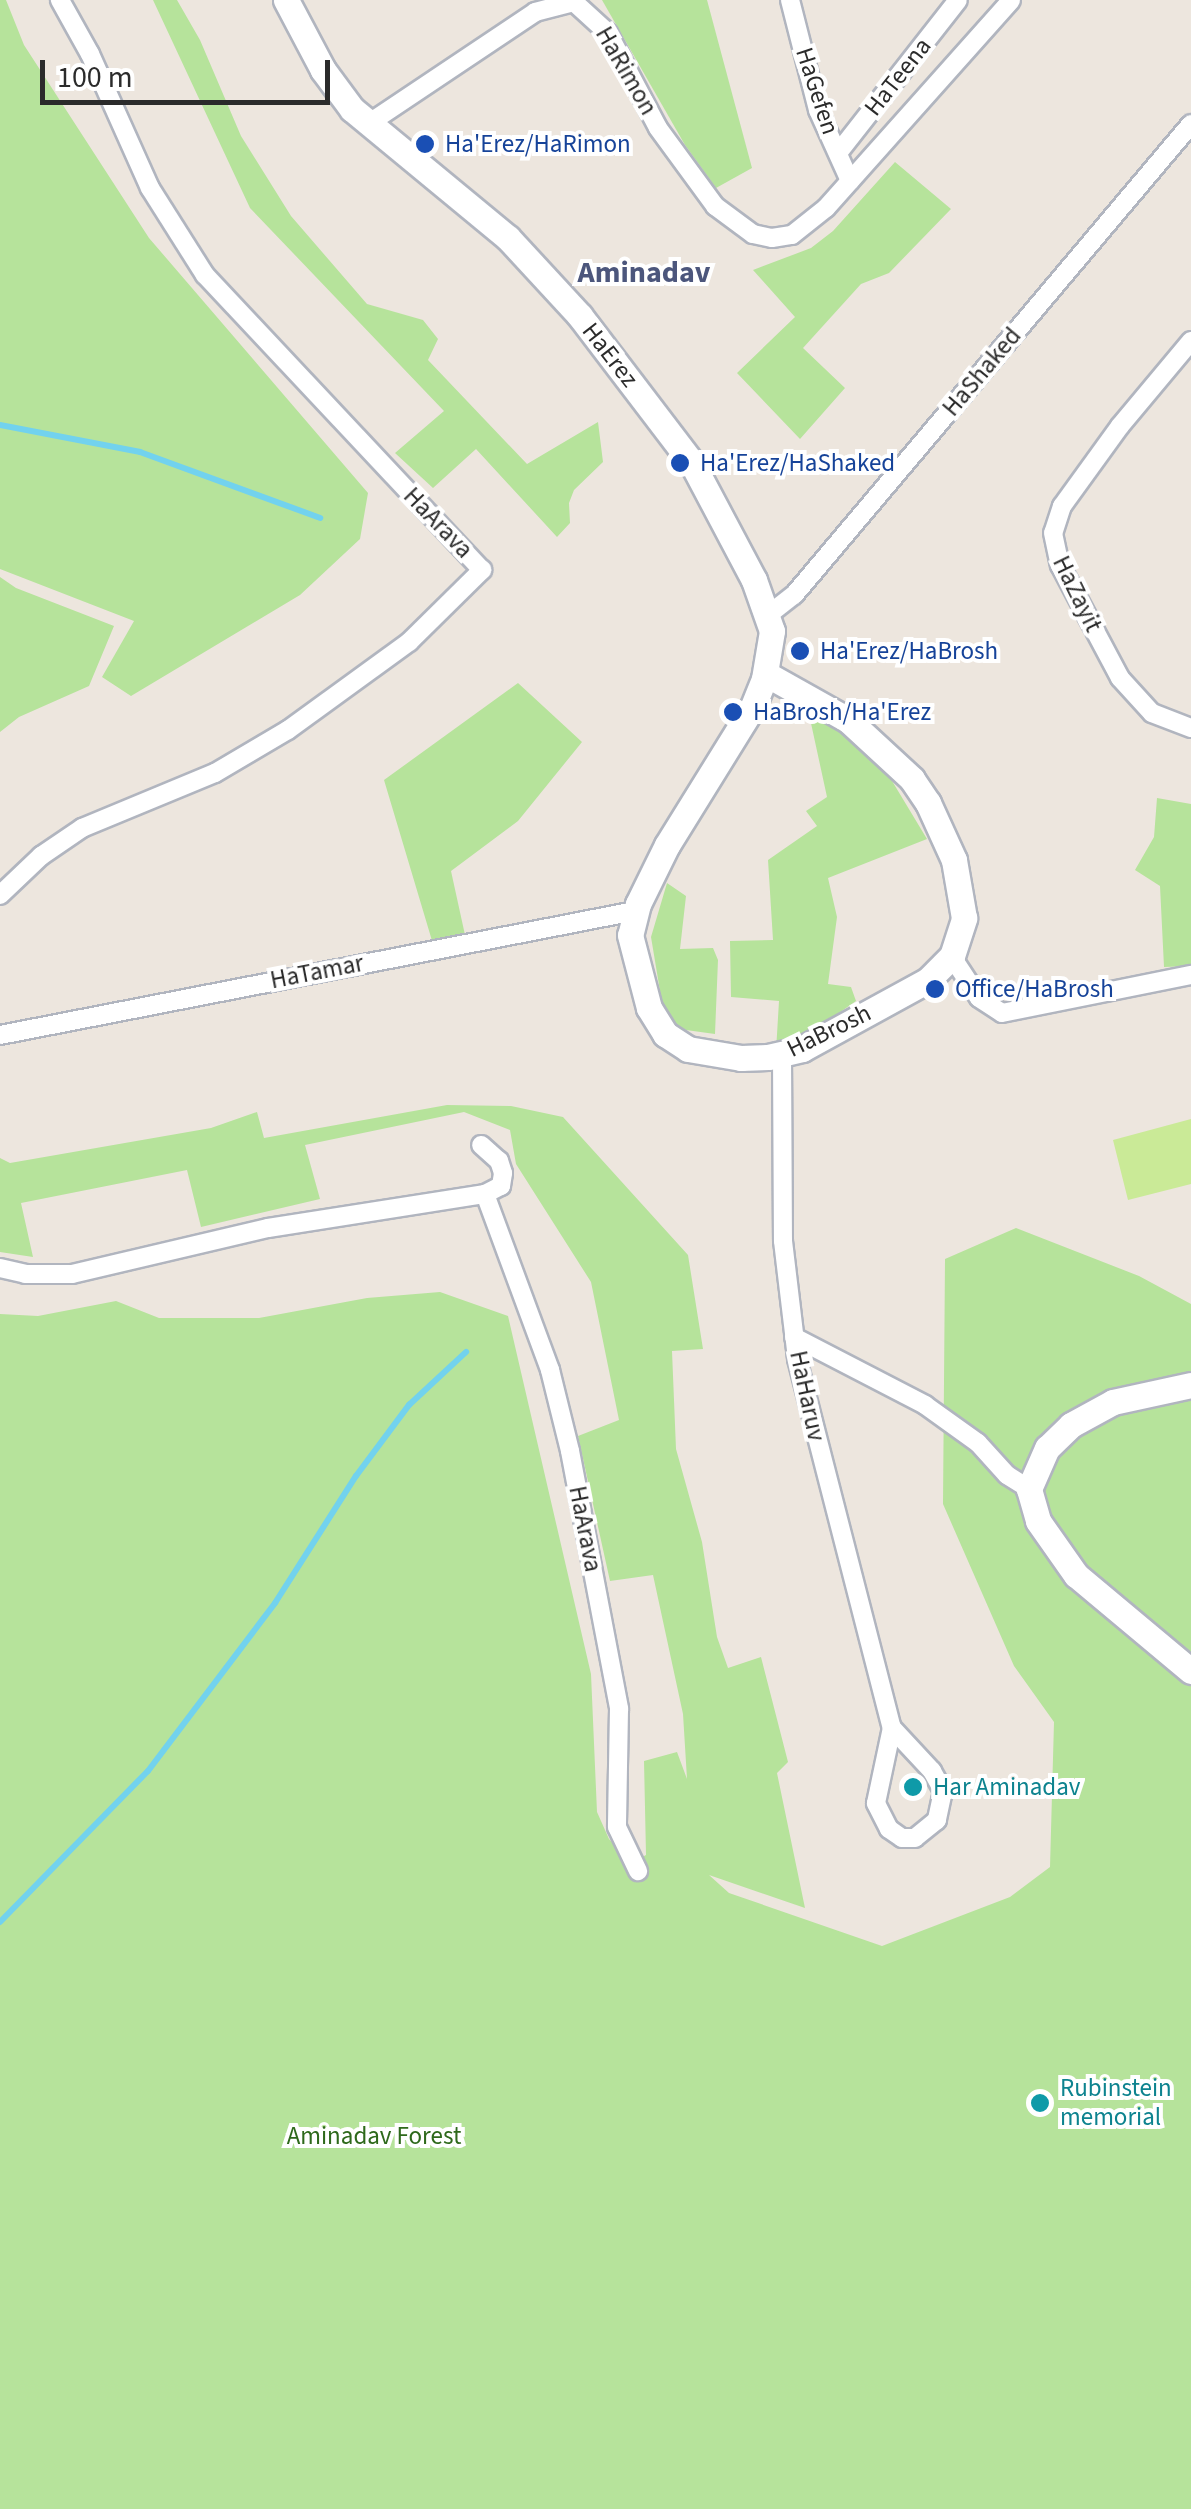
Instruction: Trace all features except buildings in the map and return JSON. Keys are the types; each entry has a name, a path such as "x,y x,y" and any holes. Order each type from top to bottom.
{"street":[{"name":"HaArava","path":"0,895 41,856 82,828 215,773 288,730 410,642 482,570 242,318 199,267 150,188 90,54 60,0"},
{"name":"HaErez","path":"286,0 327,77 368,124 497,228 580,316 692,463 739,546 768,615 772,640 766,674"},
{"name":"HaGefen","path":"790,0 818,110 850,181"},
{"name":"HaTeena","path":"838,153 958,0"},
{"path":"850,181 1011,0"},
{"name":"HaRimon","path":"368,124 536,12 574,2 608,33 676,156 735,225 772,238 792,235 826,208 850,181"},
{"name":"HaShaked","path":"768,615 794,595 1191,124"},
{"name":"HaZayit","path":"1191,342 1120,426 1062,506 1053,533 1060,565 1120,678 1152,713 1191,728"},
{"path":"766,674 872,737 928,802 954,860 962,893 962,929 952,957 979,998 1002,1012 1191,975"},
{"name":"HaBrosh","path":"766,674 752,708 689,806 635,912 631,951 649,1008 665,1034 688,1049 741,1058 782,1056 814,1043 926,982 952,957"},
{"name":"HaTamar","path":"0,1035 635,912"},
{"name":"HaHaruv","path":"782,1056 783,1241 794,1337 807,1405 892,1728 876,1803 888,1829 902,1838 915,1838 938,1820 942,1791 932,1771 892,1728"},
{"path":"0,1268 25,1274 72,1274 268,1228 485,1194 501,1186 503,1173 499,1161 481,1145"},
{"name":"HaArava","path":"485,1194 550,1370 570,1451 619,1709 617,1827 638,1872"},
{"path":"794,1337 925,1406 978,1444 1007,1474 1029,1489"},
{"path":"1191,1384 1113,1402 1071,1425 1047,1448 1029,1489 1038,1522 1076,1575 1191,1671"}],"green space":[{"path":"0,0 6,0 24,45 149,238 368,493 360,539 300,595 131,696 102,677 134,621 0,569"},
{"path":"153,0 177,0 200,40 241,136 291,216 367,304 423,320 438,339 428,360 527,464 598,422 603,462 574,490 569,503 570,523 557,537 476,449 433,488 395,453 444,411 250,208"},
{"path":"602,0 707,0 752,168 716,188 685,145"},
{"path":"895,162 951,209 889,273 861,284 803,348 845,388 800,439 737,373 795,317 753,270 811,248 833,231"},
{"path":"0,577 16,588 114,626 89,686 19,717 0,732"},
{"path":"518,683 582,742 518,821 451,871 465,935 433,944 384,780"},
{"path":"809,714 826,719 883,766 927,839 828,878 837,917 828,984 851,987 856,1001 786,1050 776,1051 779,1001 731,997 730,941 773,940 768,860 817,826 806,811 827,797"},
{"path":"1157,798 1191,804 1191,966 1164,967 1160,886 1135,870 1154,837"},
{"path":"667,883 686,896 680,949 713,948 718,960 715,1034 673,1024 663,1009 651,937"},
{"name":"Aminadav Forest","path":"447,1105 511,1106 563,1117 688,1255 703,1349 672,1351 676,1449 702,1542 717,1637 728,1668 761,1657 788,1762 777,1773 805,1908 709,1875 729,1893 882,1946 1010,1897 1050,1867 1054,1722 1014,1666 943,1504 945,1259 1016,1228 1139,1276 1191,1304 1191,2509 0,2509 0,1314 38,1316 116,1301 159,1318 259,1318 367,1298 440,1292 508,1316 591,1674 597,1812 609,1839 631,1863 646,1855 644,1761 677,1752 687,1779 683,1714 653,1575 610,1581 578,1436 619,1420 591,1282 516,1164 510,1130 464,1112 305,1145 320,1199 201,1227 187,1170 21,1203 33,1257 0,1252 0,1158 10,1163 211,1128 257,1112 264,1138"},
{"path":"1191,1119 1191,1184 1128,1200 1113,1140"}],"waterway":[{"path":"0,425 140,452 320,518"},
{"path":"0,1922 148,1771 275,1603 356,1476 409,1405 466,1352"}],"place":[{"name":"Ha'Erez/HaRimon","path":"425,144"},
{"name":"Ha'Erez/HaShaked","path":"680,463"},
{"name":"Ha'Erez/HaBrosh","path":"800,651"},
{"name":"HaBrosh/Ha'Erez","path":"733,712"},
{"name":"Office/HaBrosh","path":"935,989"},
{"name":"Har Aminadav","path":"913,1787"},
{"name":"Rubinstein memorial","path":"1040,2103"}],"district":[{"name":"Aminadav","path":"644,273"}]}
